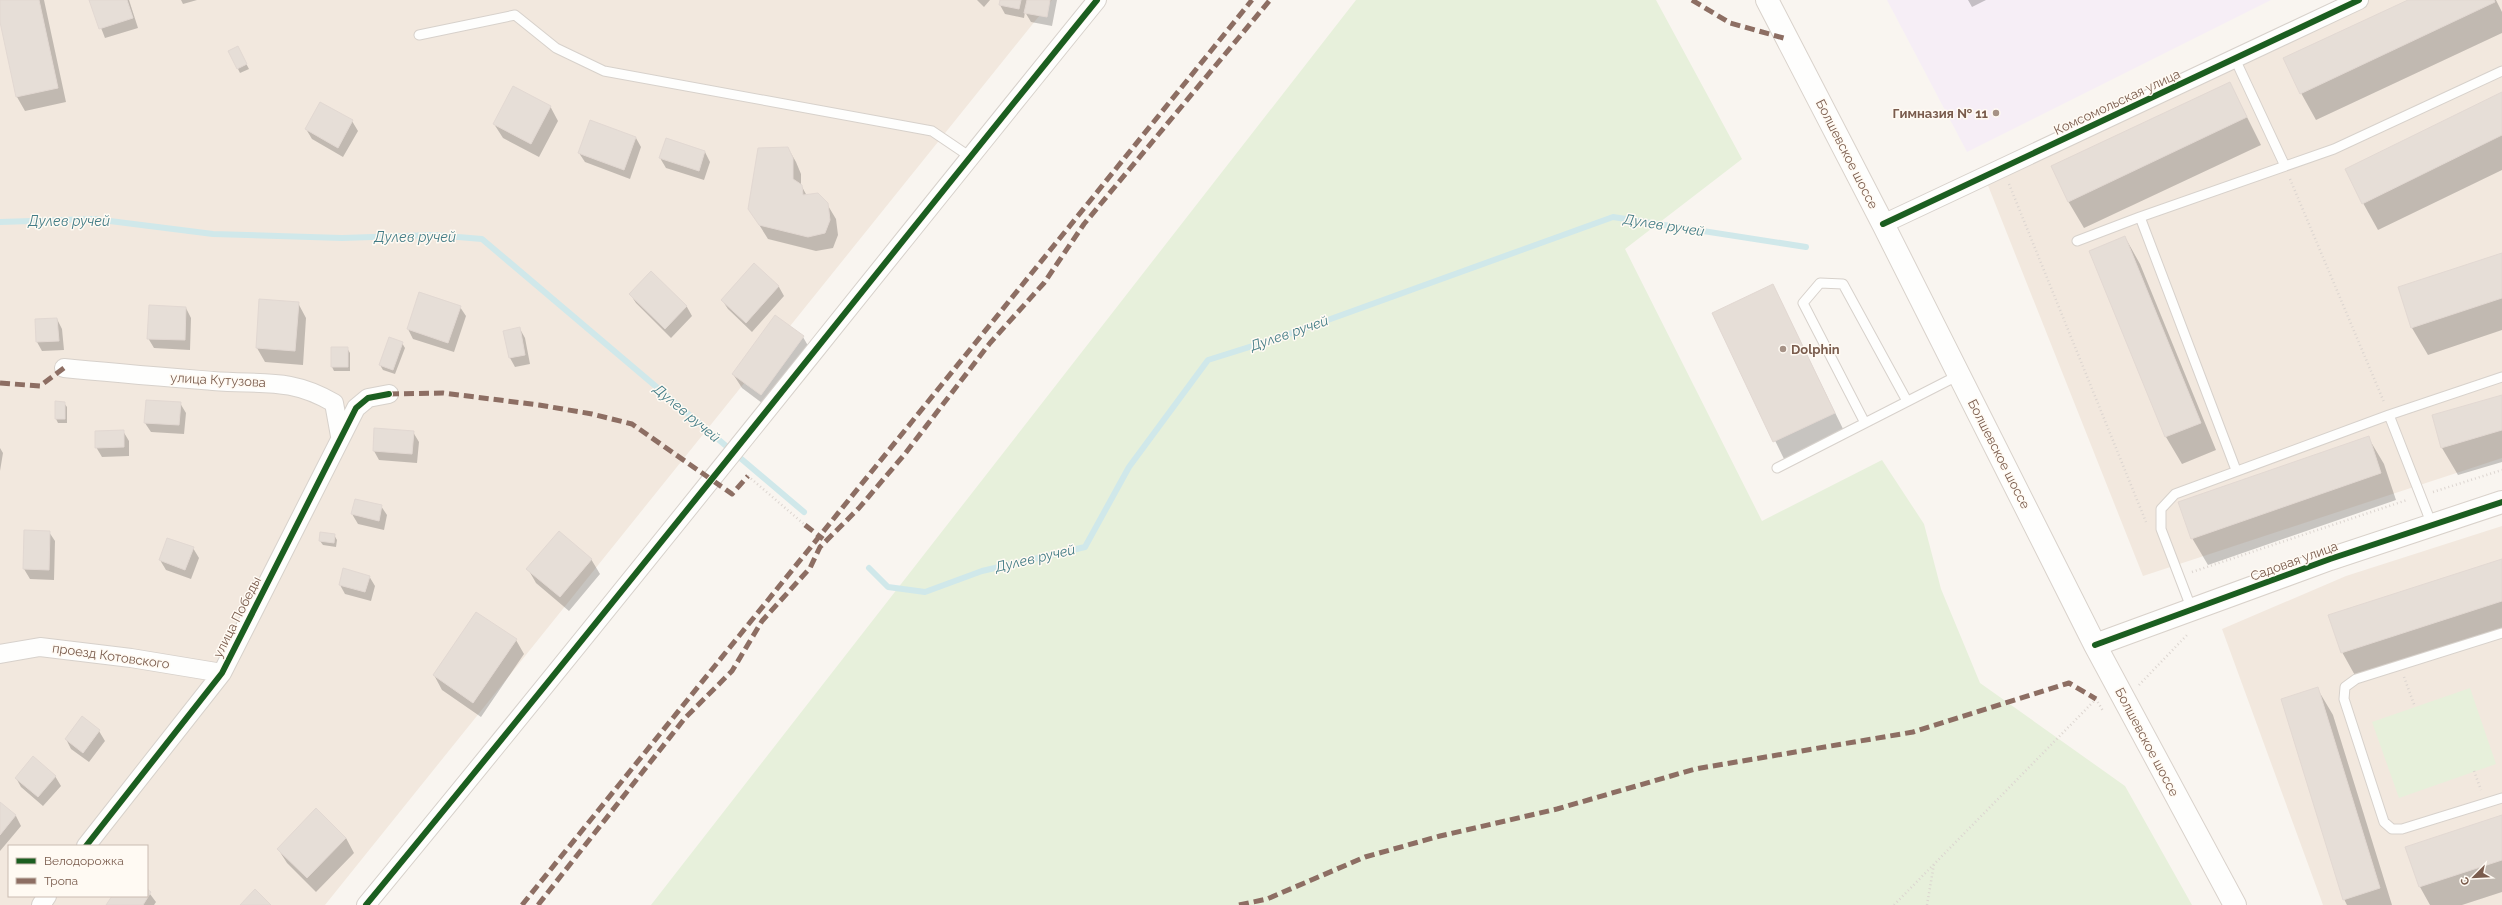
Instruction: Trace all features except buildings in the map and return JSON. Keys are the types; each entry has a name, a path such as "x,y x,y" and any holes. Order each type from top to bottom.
{"main road":[{"name":"Болшевское шоссе","path":"1767,0 1883,224 2095,646 2234,905"},
{"name":"Садовая улица","path":"2095,646 2330,559 2502,502"}],"street":[{"name":"Комсомольская улица","path":"1883,224 2360,0"},
{"path":"366,905 521,718 969,156 1089,3"},
{"name":"улица Кутузова","path":"64,368 234,383 284,383 315,392 334,403 340,436"},
{"name":"улица Победы","path":"87,845 222,673 340,436 356,408 368,398 389,394"},
{"name":"проезд Котовского","path":"0,654 40,647 131,658 222,673"},
{"path":"40,905 47,897"}],"lane":[{"path":"419,36 515,15 556,48 604,71 932,131 969,156"},
{"path":"2235,59 2285,166"},
{"path":"2077,241 2334,149 2502,72"},
{"path":"2140,218 2236,470"},
{"path":"1864,423 1804,303 1820,283 1844,284 1907,401"},
{"path":"1777,468 1959,375"},
{"path":"2187,612 2179,576 2161,529 2161,509 2175,494 2236,470 2389,415 2502,377"},
{"path":"2389,415 2432,525"},
{"path":"2502,633 2356,679 2345,687 2344,699 2384,822 2392,829 2402,829 2502,798"}],"path":[{"path":"2285,166 2389,415"},
{"path":"2008,180 2148,528"},
{"path":"2179,576 2502,470"},
{"path":"748,476 805,525"},
{"path":"2136,688 2190,633 2187,612"},
{"path":"2400,665 2415,707"},
{"path":"1894,905 2096,699 2103,711"},
{"path":"2474,771 2485,803"},
{"path":"1927,905 1934,864"}],"shaded area":[{"path":"0,0 1052,0 325,905 0,905"},
{"name":"Гимназия № 11","path":"1887,0 2271,0 1967,152"},
{"path":"2357,0 2502,0 2502,458 2143,576 1987,183"},
{"path":"2502,526 2502,905 2323,905 2222,629 2346,576"}],"green space":[{"path":"1356,0 1656,0 1742,159 1625,249 1762,521 1882,460 1924,524 1941,589 1980,683 2125,786 2192,905 651,905"},
{"path":"2470,688 2496,764 2399,798 2372,722"}],"waterway":[{"name":"Дулев ручей","path":"869,568 888,587 925,592 982,571 1085,547 1129,467 1208,360 1278,338 1613,217 1806,247"},
{"name":"Дулев ручей","path":"0,222 94,219 213,234 342,238 434,235 482,239 804,512"}],"marked path":[{"path":"522,905 1252,0"},
{"path":"538,905 685,718 732,671 762,621 810,568 820,547 859,508 904,455 990,343 1044,283 1084,224 1270,0"},
{"path":"1692,0 1730,23 1787,39"},
{"path":"0,383 40,386 64,368"},
{"path":"389,394 443,393 539,405 592,414 632,424 732,494 748,476"},
{"path":"805,525 823,539"},
{"path":"1239,905 1267,899 1365,857 1440,836 1557,809 1695,769 1913,732 2069,683 2096,699"}],"cycle path":[{"path":"366,905 642,567 1097,0"},
{"path":"1883,224 2359,0"},
{"path":"87,845 222,673 356,408 368,398 389,394"},
{"path":"2095,645 2330,559 2502,502"}],"place":[{"name":"Гимназия № 11","path":"1996,113"},
{"name":"Dolphin","path":"1783,349"}]}
